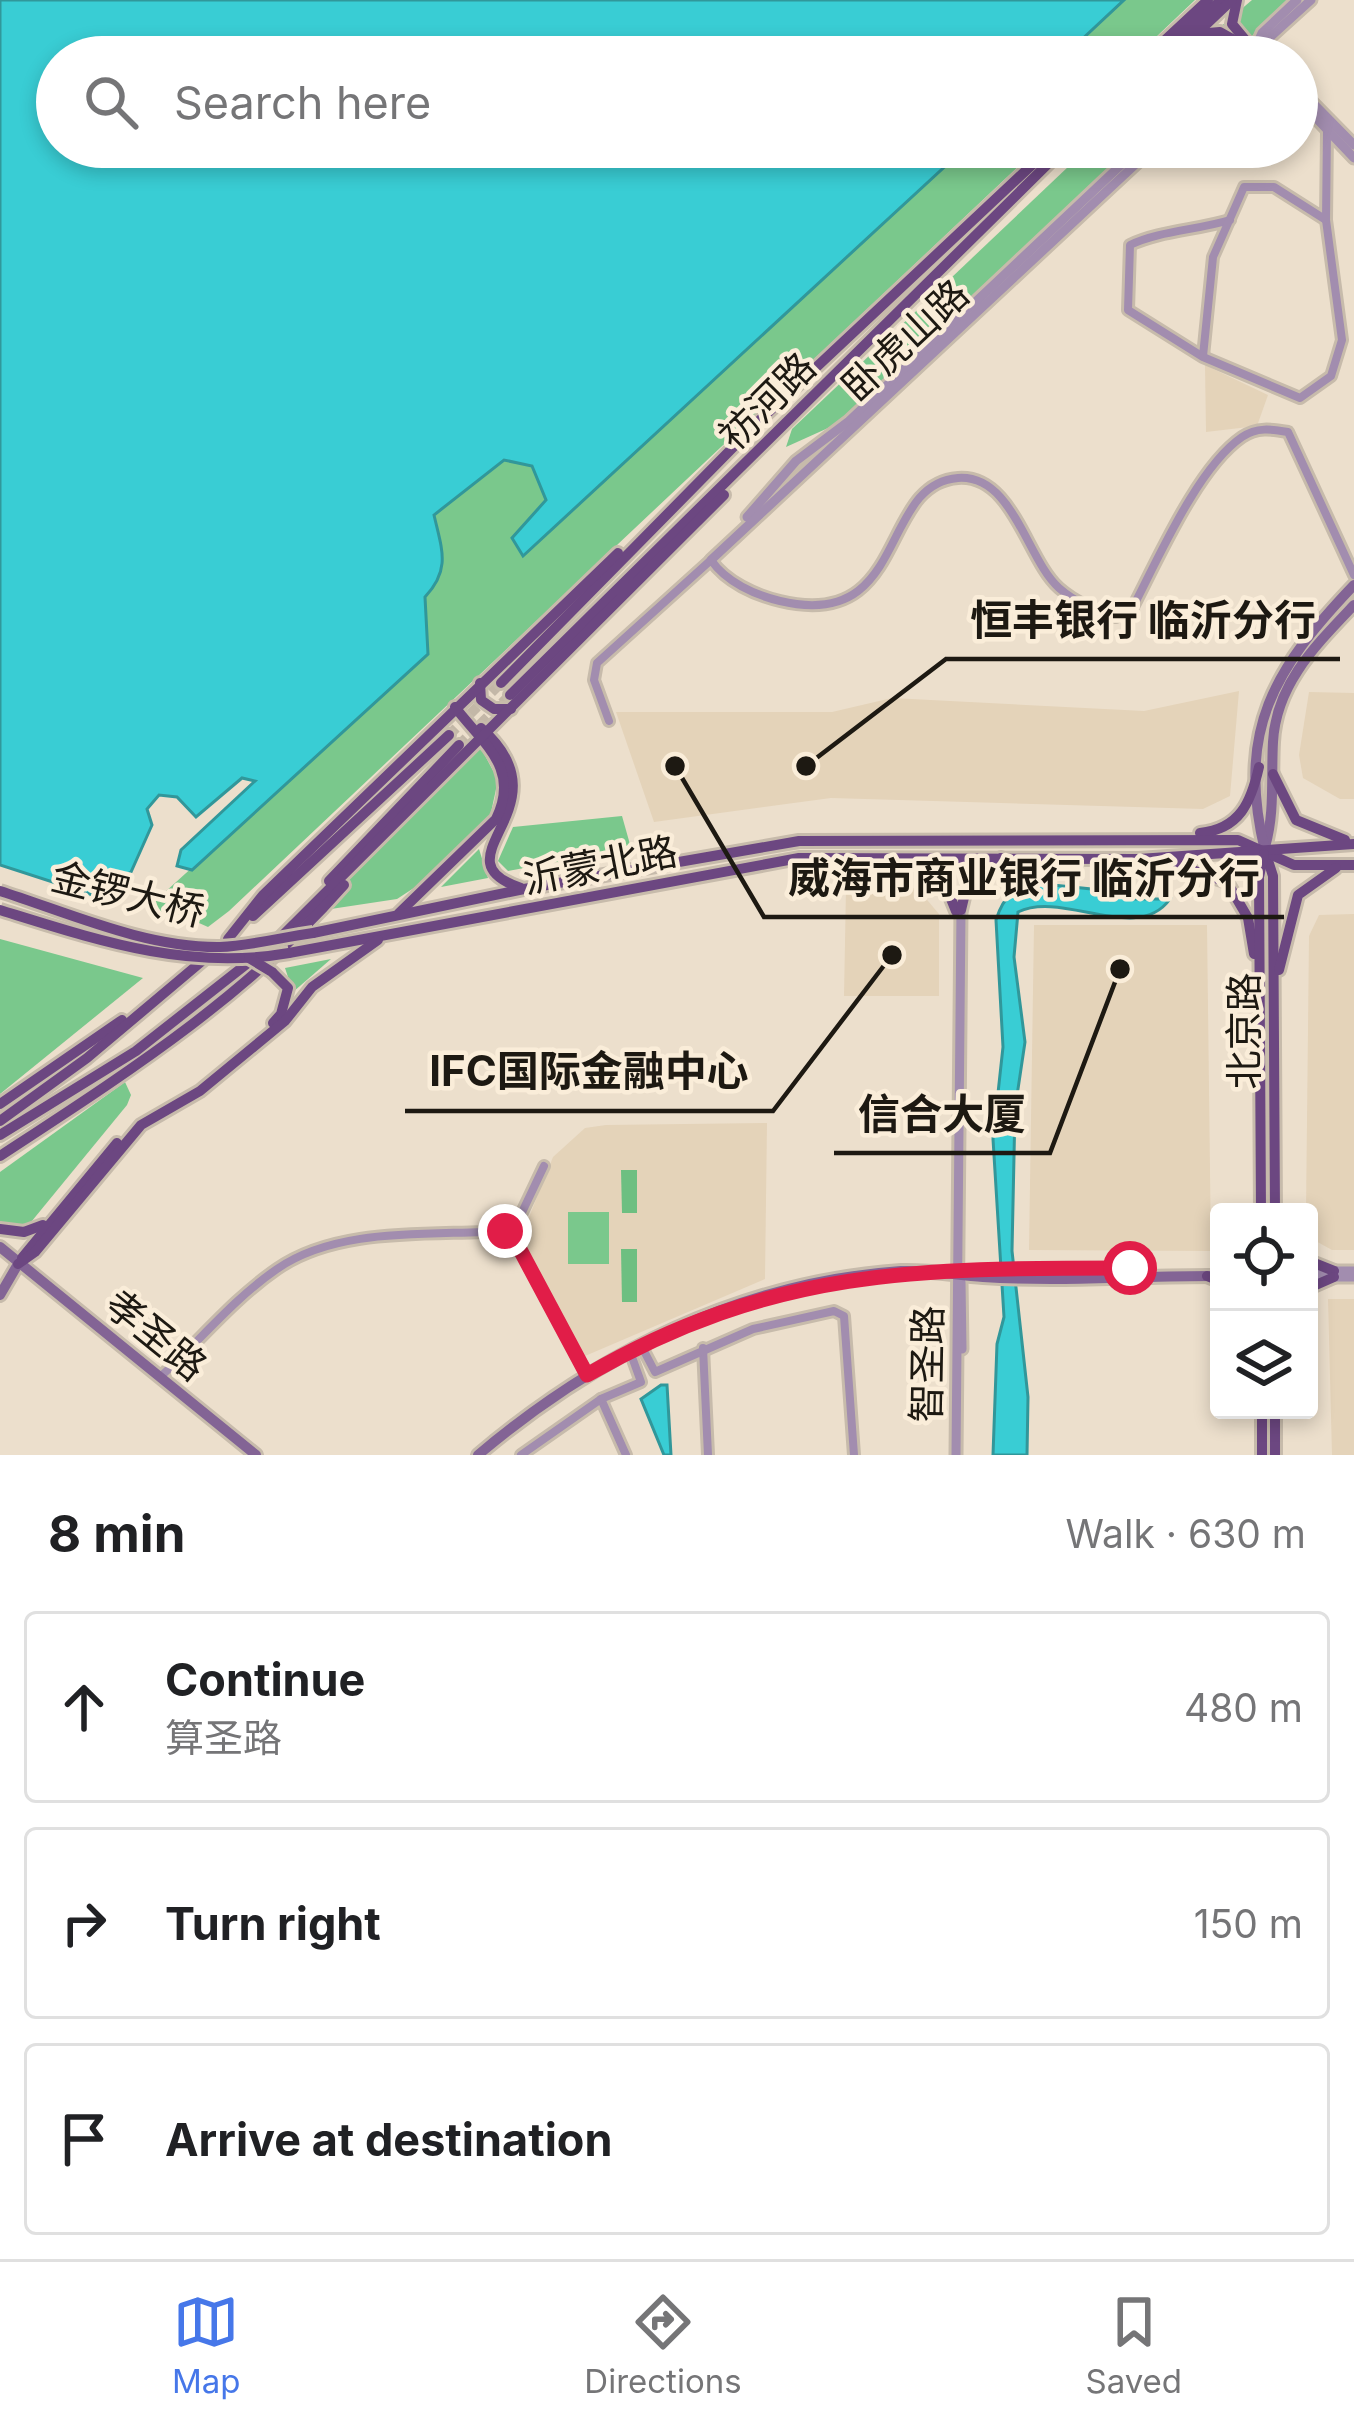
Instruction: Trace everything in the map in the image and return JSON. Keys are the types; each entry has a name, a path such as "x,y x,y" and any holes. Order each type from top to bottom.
{"main road":[{"path":"1169,36 1208,0"},
{"path":"1182,36 1221,0"},
{"path":"1196,34 1235,0"},
{"path":"1235,0 1232,23 1242,36"},
{"path":"1196,34 1226,36"},
{"name":"祊河路","path":"501,683 760,420 1029,168"},
{"name":"祊河路","path":"406,814 511,702 698,526 757,454 1043,168"},
{"path":"228,939 263,895 455,707 760,420"},
{"name":"北京路","path":"1275,1203 1273,877 1258,824 1262,718 1282,668 1354,585"},
{"name":"北京路","path":"1262,1203 1259,877 1272,824 1282,698 1311,651 1354,605"},
{"path":"480,683 481,700 488,706 511,702"},
{"path":"455,707 512,765 516,792 489,848 490,866 500,880 524,889"},
{"path":"0,1121 179,982 448,735"},
{"path":"398,914 496,819 502,806 501,764 482,736"},
{"path":"272,946 459,745"},
{"path":"1150,839 1216,832 1230,825 1252,801 1259,767"},
{"path":"1273,775 1288,811 1304,827 1354,843"},
{"path":"0,1136 92,1081 272,946 406,814"},
{"path":"0,1156 205,1020 298,938 406,814"},
{"name":"沂蒙北路","path":"314,933 524,889 827,839 1238,840 1294,865 1352,865"},
{"name":"沂蒙北路","path":"243,959 763,863 909,857 1139,859 1354,843"},
{"path":"909,857 941,874 959,911"},
{"path":"959,911 966,889 1003,857"},
{"path":"1139,859 1188,865 1227,882 1248,918 1260,990"},
{"path":"1274,1003 1285,929 1298,896 1317,877 1352,865"},
{"name":"金锣大桥","path":"0,891 129,932 193,945 222,947 314,933"},
{"name":"金锣大桥","path":"0,910 122,948 243,959"},
{"path":"0,1282 35,1252 141,1126 200,1091 285,1021 312,987 384,935"},
{"path":"0,1295 51,1220 137,1120 196,1089 281,1014 288,988 272,972 243,959"},
{"path":"0,1104 179,982"},
{"path":"120,1079 190,1009"},
{"path":"0,1229 35,1230 51,1220"},
{"name":"孝圣路","path":"0,1250 252,1455"},
{"name":"孝圣路","path":"18,1264 252,1455"},
{"path":"1318,1266 1334,1274"},
{"path":"478,1455 587,1375 658,1335 761,1297 867,1275 1210,1272"},
{"path":"489,1455 562,1399 638,1354 725,1315 805,1293 960,1274"},
{"path":"1318,1283 1334,1274"},
{"path":"1262,1419 1262,1455"},
{"path":"1275,1419 1275,1455"}],"street":[{"path":"1261,36 1298,0"},
{"path":"1276,36 1311,0"},
{"path":"1318,106 1352,139"},
{"path":"1318,119 1354,158"},
{"path":"1230,220 1180,235 1152,234 1130,245 1128,310 1203,356 1300,398 1331,376 1342,340 1326,220 1328,129"},
{"name":"卧虎山路","path":"711,560 796,461 848,421 1118,168"},
{"name":"卧虎山路","path":"711,560 1131,168"},
{"path":"1203,356 1214,256 1244,187 1274,187 1326,220"},
{"path":"609,721 594,680 597,663 711,560 757,595 802,606 849,599 876,576 905,518 930,491 956,478 982,483 1011,512 1056,586 1084,606 1116,617 1133,607 1206,479 1240,438 1264,428 1288,432 1354,575"},
{"name":"智圣路","path":"959,911 960,1274 955,1299 959,1455"},
{"path":"160,1376 244,1295 302,1255 368,1238 509,1229 516,1225 544,1166"},
{"path":"509,1229 587,1375"},
{"path":"1318,1274 1354,1274"},
{"path":"638,1354 655,1372 753,1329 834,1312 844,1316 854,1455"},
{"path":"703,1348 708,1455"},
{"path":"521,1455 602,1399 641,1382 638,1354"},
{"path":"602,1399 626,1455"}],"shaded area":[{"path":"1205,365 1268,395 1257,426 1206,432"},
{"path":"1239,691 1230,796 1203,809 831,798 654,822 616,712 832,712 892,698 1144,711"},
{"path":"1309,692 1354,693 1354,799 1340,799 1303,778 1299,755"},
{"path":"846,888 917,888 939,914 939,996 844,996"},
{"path":"1354,914 1354,1250 1332,1250 1318,1242 1318,1203 1306,1203 1309,936 1319,915"},
{"path":"1034,925 1207,925 1210,1251 1029,1250"},
{"path":"767,1123 765,1279 585,1356 521,1237 553,1157 585,1128"},
{"path":"1328,1299 1354,1299 1354,1455 1332,1455"}],"green space":[{"path":"1124,0 1195,0 1157,36 1085,36"},
{"path":"1252,0 1290,0 1252,36 1210,36"},
{"path":"943,168 1017,168 229,911 208,927 190,919 154,915 154,902 428,654 425,597 442,568 433,515 505,460 533,467 546,500 512,538 523,556"},
{"path":"1067,168 1111,168 837,424 786,447 792,429"},
{"path":"481,748 498,780 490,817 420,884 397,899 311,912"},
{"path":"622,816 631,848 508,871 498,861 513,827"},
{"path":"479,849 488,878 441,887"},
{"path":"0,939 143,978 0,1094"},
{"path":"331,959 293,992 285,968"},
{"path":"125,1082 131,1095 127,1105 27,1227 9,1227 0,1221 0,1172"},
{"path":"621,1170 637,1170 637,1213 622,1213"},
{"path":"568,1212 609,1212 609,1264 568,1264"},
{"path":"621,1249 637,1249 637,1302 622,1302"}],"water":[{"path":"0,0 1124,0 1085,36 36,36 36,168 943,168 523,556 512,538 546,500 532,466 504,460 434,515 442,559 438,577 425,597 428,654 192,870 177,866 181,850 255,781 242,778 196,817 177,797 159,795 147,809 152,825 131,872 96,896 0,865"},
{"path":"1043,884 1111,891 1129,899 1170,899 1156,912 1139,917 1056,907 1018,912 1014,957 1025,1042 1015,1109 1012,1251 1028,1397 1027,1455 993,1455 997,1344 1004,1317 993,1139 1003,1047 996,920 1012,893"},
{"path":"667,1385 671,1455 664,1455 641,1399"}],"tunnel":[{"path":"449,735 501,683"},
{"path":"459,745 510,695"}],"place":[{"name":"威海市商业银行 临沂分行","path":"675,766"},
{"name":"恒丰银行 临沂分行","path":"806,766"},
{"name":"IFC国际金融中心","path":"892,955"},
{"name":"信合大厦","path":"1120,969"}],"route":[{"path":"505,1231 509,1229 587,1375 687,1322 803,1286 902,1271 960,1274 1130,1268"}]}
